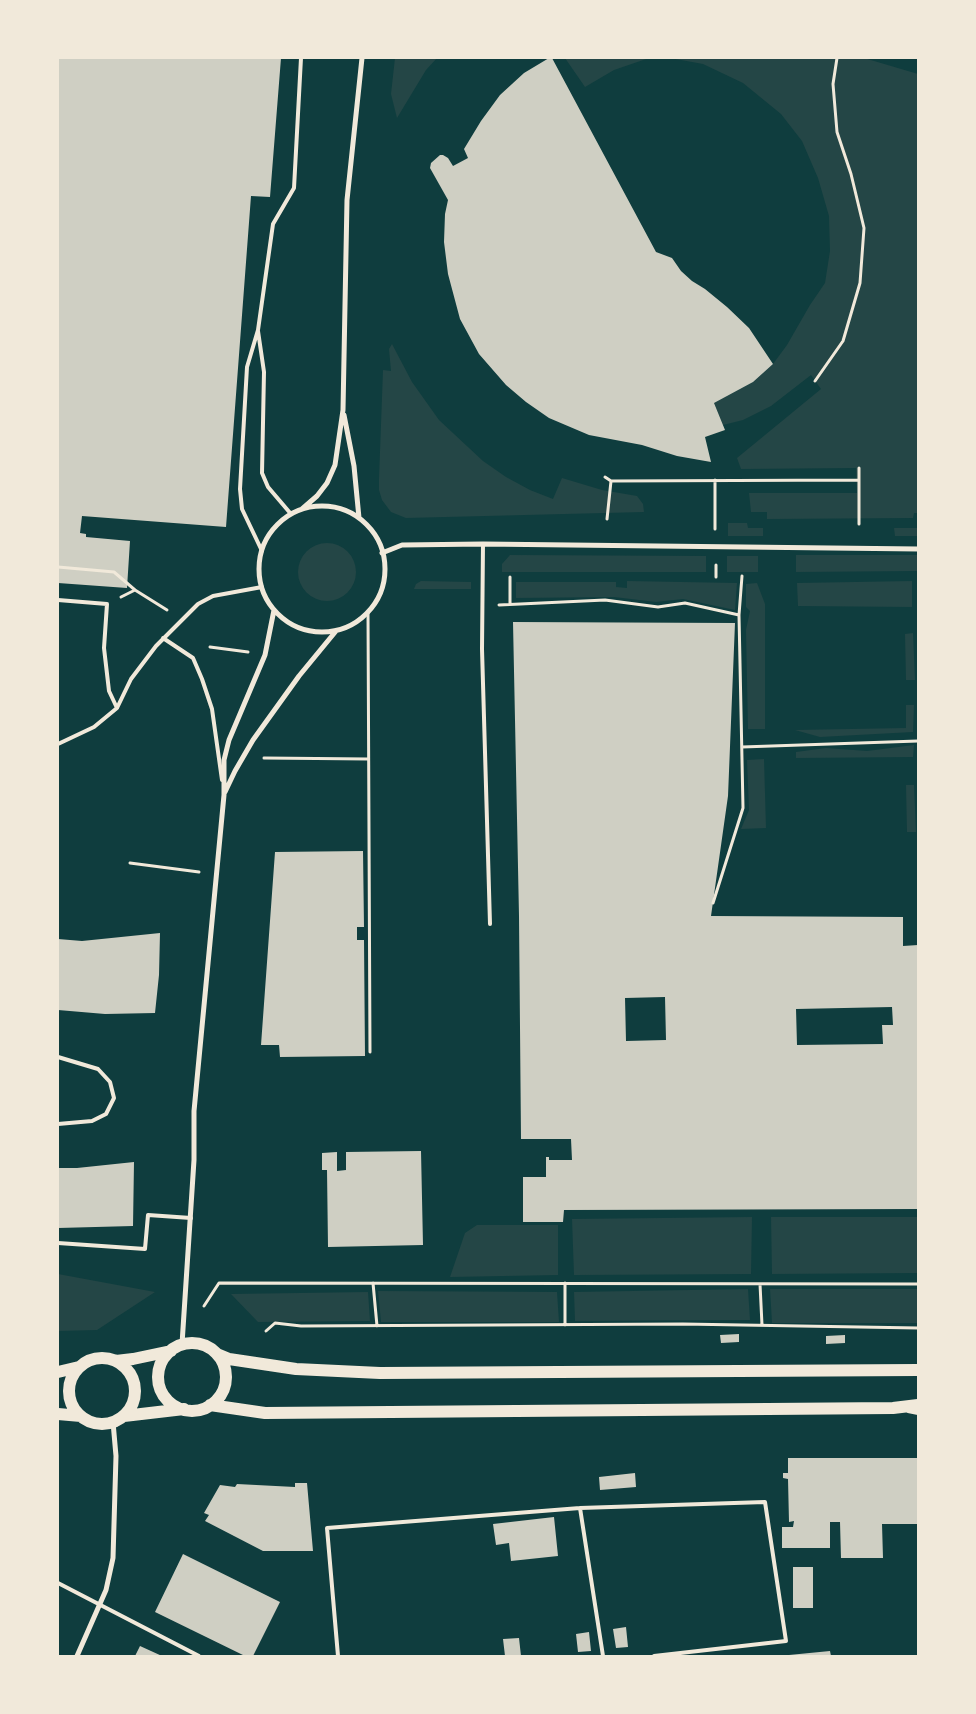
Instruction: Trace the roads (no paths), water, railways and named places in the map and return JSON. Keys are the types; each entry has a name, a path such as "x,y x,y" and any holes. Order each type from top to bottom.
{"main road":[{"path":"58,1372 79,1367 90,1360 103,1358 116,1361 133,1359 190,1343 204,1346 229,1359 296,1369 380,1373 918,1370"},
{"path":"176,1348 161,1362 159,1384 165,1398 177,1407 184,1409"},
{"path":"58,1414 81,1416 100,1424 119,1419 184,1409 200,1410 210,1405 219,1396 226,1378 224,1365 217,1354"},
{"path":"116,1361 126,1368 134,1383 135,1395 133,1401 119,1419"},
{"path":"79,1367 72,1379 69,1392 73,1406 81,1416"},
{"path":"210,1405 265,1412 893,1408 918,1405"}],"street":[{"path":"302,509 327,483 335,465 343,410 347,200 362,58"},
{"path":"343,410 354,466 359,518"},
{"path":"326,506 348,512 359,518 376,536 384,561 382,588 368,612 358,621 330,632 315,632 299,628 285,620 266,599 259,575 262,551 272,530 291,514 302,509 326,506"},
{"path":"382,553 402,545 483,544 918,549"},
{"path":"176,1348 190,1218 194,1160 194,1111 224,795 224,760 229,740 265,655 274,610"},
{"path":"224,795 253,740 299,676 338,629"},
{"path":"77,1656 106,1590 114,1558 116,1456 119,1419"}],"lane":[{"path":"262,551 242,509 240,489 247,367 258,330 273,224 294,188 301,58"},
{"path":"258,330 264,372 262,473 268,487 291,514"},
{"path":"483,544 482,649 490,924"},
{"path":"58,744 94,727 117,708 131,679 163,638 198,604 213,596 262,587"},
{"path":"58,600 107,604 104,648 109,691 117,708"},
{"path":"163,638 193,658 202,679 212,709 224,795"},
{"path":"58,1057 98,1069 110,1082 114,1098 106,1114 92,1121 58,1124"},
{"path":"58,1243 145,1249 148,1214 190,1218"},
{"path":"893,1408 918,1414"},
{"path":"338,1656 327,1528 580,1508 765,1502 786,1641 654,1656"},
{"path":"580,1508 602,1656"},
{"path":"58,1583 199,1656"}]}
